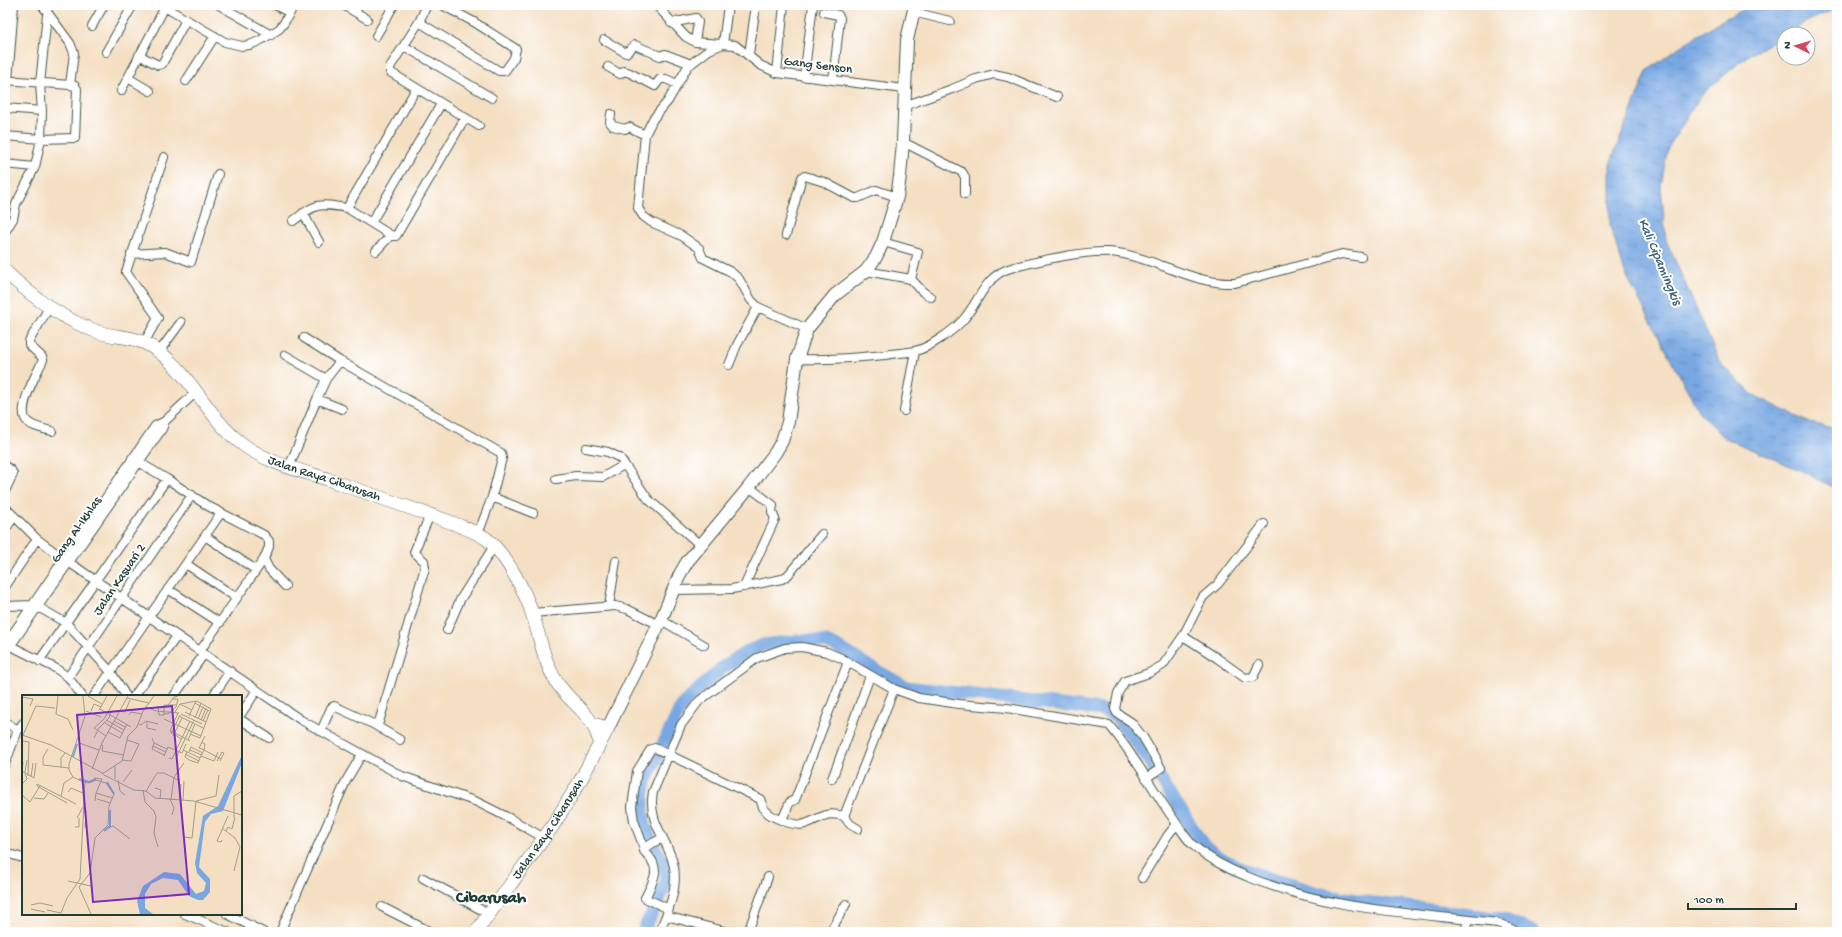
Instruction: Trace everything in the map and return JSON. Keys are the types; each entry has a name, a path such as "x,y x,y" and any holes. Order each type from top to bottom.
{"main road":[{"name":"Jalan Raya Cibarusah","path":"5,271 22,288 50,306 99,332 144,343 159,352 170,361 220,424 241,444 256,453 289,467 430,515 478,534 488,540 514,574 532,613 542,649 556,681 562,690 593,724 600,742"},
{"path":"593,724 608,728"},
{"name":"Jalan Raya Cibarusah","path":"476,932 544,838 579,783 608,728"}],"street":[{"path":"5,136 41,139 75,138 77,89 75,86 6,80 14,5"},
{"path":"92,26 104,5"},
{"path":"106,52 133,5"},
{"path":"219,5 271,35"},
{"path":"275,5 290,13"},
{"path":"121,91 164,6 225,42 242,46 250,45 271,35 284,23 294,5"},
{"path":"343,5 357,8 368,19"},
{"path":"376,36 394,5"},
{"path":"428,5 419,22 390,67 390,72 479,126"},
{"path":"419,22 499,71 505,71 514,58 516,49 474,22 442,5"},
{"name":"Gang Senson","path":"656,5 671,23 686,37 696,42 735,45 749,54 760,65 776,73 904,89"},
{"path":"728,5 723,44 709,50 688,66 668,101 653,119 645,135 638,208 643,216 651,222 682,236 699,248 703,258 731,272 739,279 751,300 758,307 807,329"},
{"path":"749,54 756,5"},
{"path":"776,73 784,5"},
{"path":"804,77 813,5"},
{"path":"5,232 9,219 35,167 41,139 42,111 40,84 46,7"},
{"path":"46,7 73,49 74,53 70,85"},
{"path":"608,728 660,622 687,562 750,487 775,453 786,431 797,359 807,329 835,295 866,271 876,257 883,242 897,197 903,142 907,40 914,7 950,21"},
{"path":"824,12 838,14 840,18 833,80"},
{"path":"671,23 696,18 698,22 696,42"},
{"path":"139,55 158,65 162,64 186,20"},
{"path":"186,81 214,36"},
{"path":"604,40 626,53 635,45 660,56 665,54 691,64"},
{"path":"404,46 492,98"},
{"path":"608,67 620,74 624,71 630,73 655,86 660,79 666,79 677,84"},
{"path":"904,106 976,79 994,74 1008,77 1057,97"},
{"path":"128,78 150,91"},
{"path":"347,208 416,89"},
{"path":"371,223 441,104"},
{"path":"5,108 42,111"},
{"path":"611,114 610,122 613,126 625,130 629,127 645,135"},
{"path":"293,221 316,205 347,208 394,237 465,118"},
{"path":"903,142 962,172 965,177 965,194"},
{"path":"144,343 158,318 126,272 130,254 164,157"},
{"path":"5,164 35,167"},
{"path":"130,254 165,252 191,262 218,174"},
{"path":"786,235 802,177 805,176 824,182 854,198 858,198 876,190 897,197"},
{"path":"303,213 319,242"},
{"path":"376,252 391,235"},
{"path":"883,242 918,252 911,280"},
{"path":"797,359 819,360 867,357 915,351 927,346 963,320 992,278 1002,271 1018,266 1066,256 1106,251 1120,253 1149,261 1197,279 1219,284 1235,283 1342,254 1361,257"},
{"path":"866,271 911,280 930,297"},
{"path":"50,306 29,341 29,345 42,357 43,360 24,402 24,411 26,420 30,423 52,431"},
{"path":"729,364 737,345 758,307"},
{"path":"159,352 181,322"},
{"path":"304,338 340,361 501,453 502,458 492,497 478,534"},
{"path":"904,411 915,351"},
{"path":"285,355 326,379"},
{"path":"289,467 326,379 340,361"},
{"name":"Gang Al-Ikhlas","path":"6,645 35,606 136,460 154,426 164,421 196,392"},
{"path":"317,398 342,409"},
{"path":"586,448 614,454 624,465 648,499 700,545"},
{"path":"136,460 221,514 264,535 269,541 269,547 264,559 220,623 175,695"},
{"path":"556,479 576,476 603,477 624,465"},
{"path":"5,466 12,470 14,474 5,491"},
{"path":"39,661 167,479"},
{"path":"744,587 775,519 772,512 773,505 750,487"},
{"name":"Jalan Kasuari 2","path":"68,677 192,495"},
{"path":"492,497 533,513"},
{"path":"5,506 37,539 66,561 257,690 321,731 402,776 477,802 544,838"},
{"path":"95,695 221,514"},
{"path":"373,724 379,722 425,568 424,561 414,552 430,515"},
{"path":"5,530 14,517"},
{"path":"1149,777 1161,769 1143,737 1131,722 1117,713 1115,709 1120,687 1125,681 1149,673 1163,665 1182,636 1203,597 1218,584 1264,524"},
{"path":"674,590 716,591 772,582 788,575 822,534"},
{"path":"205,536 256,570"},
{"path":"5,587 37,539"},
{"path":"447,630 460,600 494,546"},
{"path":"264,559 269,569 285,586"},
{"path":"609,606 616,561"},
{"path":"186,564 237,598"},
{"path":"168,589 220,623"},
{"path":"5,606 35,606 66,623 111,672 125,695"},
{"path":"532,613 609,606 627,609 660,622 704,645"},
{"path":"135,695 177,636"},
{"path":"1182,636 1245,678 1253,677 1259,665"},
{"path":"6,645 56,668 68,677 81,695"},
{"path":"659,932 668,912 674,892 675,873 673,862 660,839 651,810 653,792 663,751 699,701 730,677 757,658 773,651 802,647 827,652 848,662 894,689 906,694 936,701 1007,708 1109,725 1123,741 1149,777 1193,845 1204,854 1232,871 1266,885 1354,907 1498,923 1513,931"},
{"path":"782,820 790,802 795,800 848,662"},
{"path":"214,695 230,671"},
{"path":"832,779 870,676"},
{"path":"844,816 894,689"},
{"path":"242,712 257,690"},
{"path":"321,731 331,708 334,706 373,724 400,740"},
{"path":"242,721 269,738"},
{"path":"5,722 21,727 6,761"},
{"path":"728,932 668,912 660,905 645,898 656,876 656,870 653,860 644,851 645,847 632,817 634,784 640,766 651,749 663,751 760,799 763,809 791,824 804,824 832,813 844,816 850,824 858,829"},
{"path":"280,932 346,781 362,754"},
{"path":"1142,878 1168,835 1178,824"},
{"path":"645,847 660,839"},
{"path":"5,853 22,858"},
{"path":"748,932 768,877"},
{"path":"423,878 489,914"},
{"path":"830,932 846,904"},
{"path":"382,906 431,932"},
{"path":"187,915 228,932"},
{"path":"229,915 250,928 263,932"},
{"path":"1466,932 1468,920"}],"water":[{"name":"Kali Cipamingkis","path":"1753,5 1837,5 1837,8 1799,26 1776,26 1776,40 1746,57 1701,95 1668,148 1661,185 1666,240 1720,363 1752,394 1810,423 1837,429 1837,489 1802,471 1725,438 1699,412 1625,273 1610,225 1610,164 1647,71 1679,47 1724,19"}],"waterway":[{"path":"643,932 663,891 666,879 663,861 650,839 644,821 643,801 646,780 680,709 685,702 723,667 748,651 763,645 804,640 826,642 836,646 906,687 1103,710 1111,713 1117,717 1142,750 1204,846 1219,857 1237,867 1321,894 1367,902 1503,919 1534,932"}],"district":[{"name":"Cibarusah","path":"491,899"}]}
